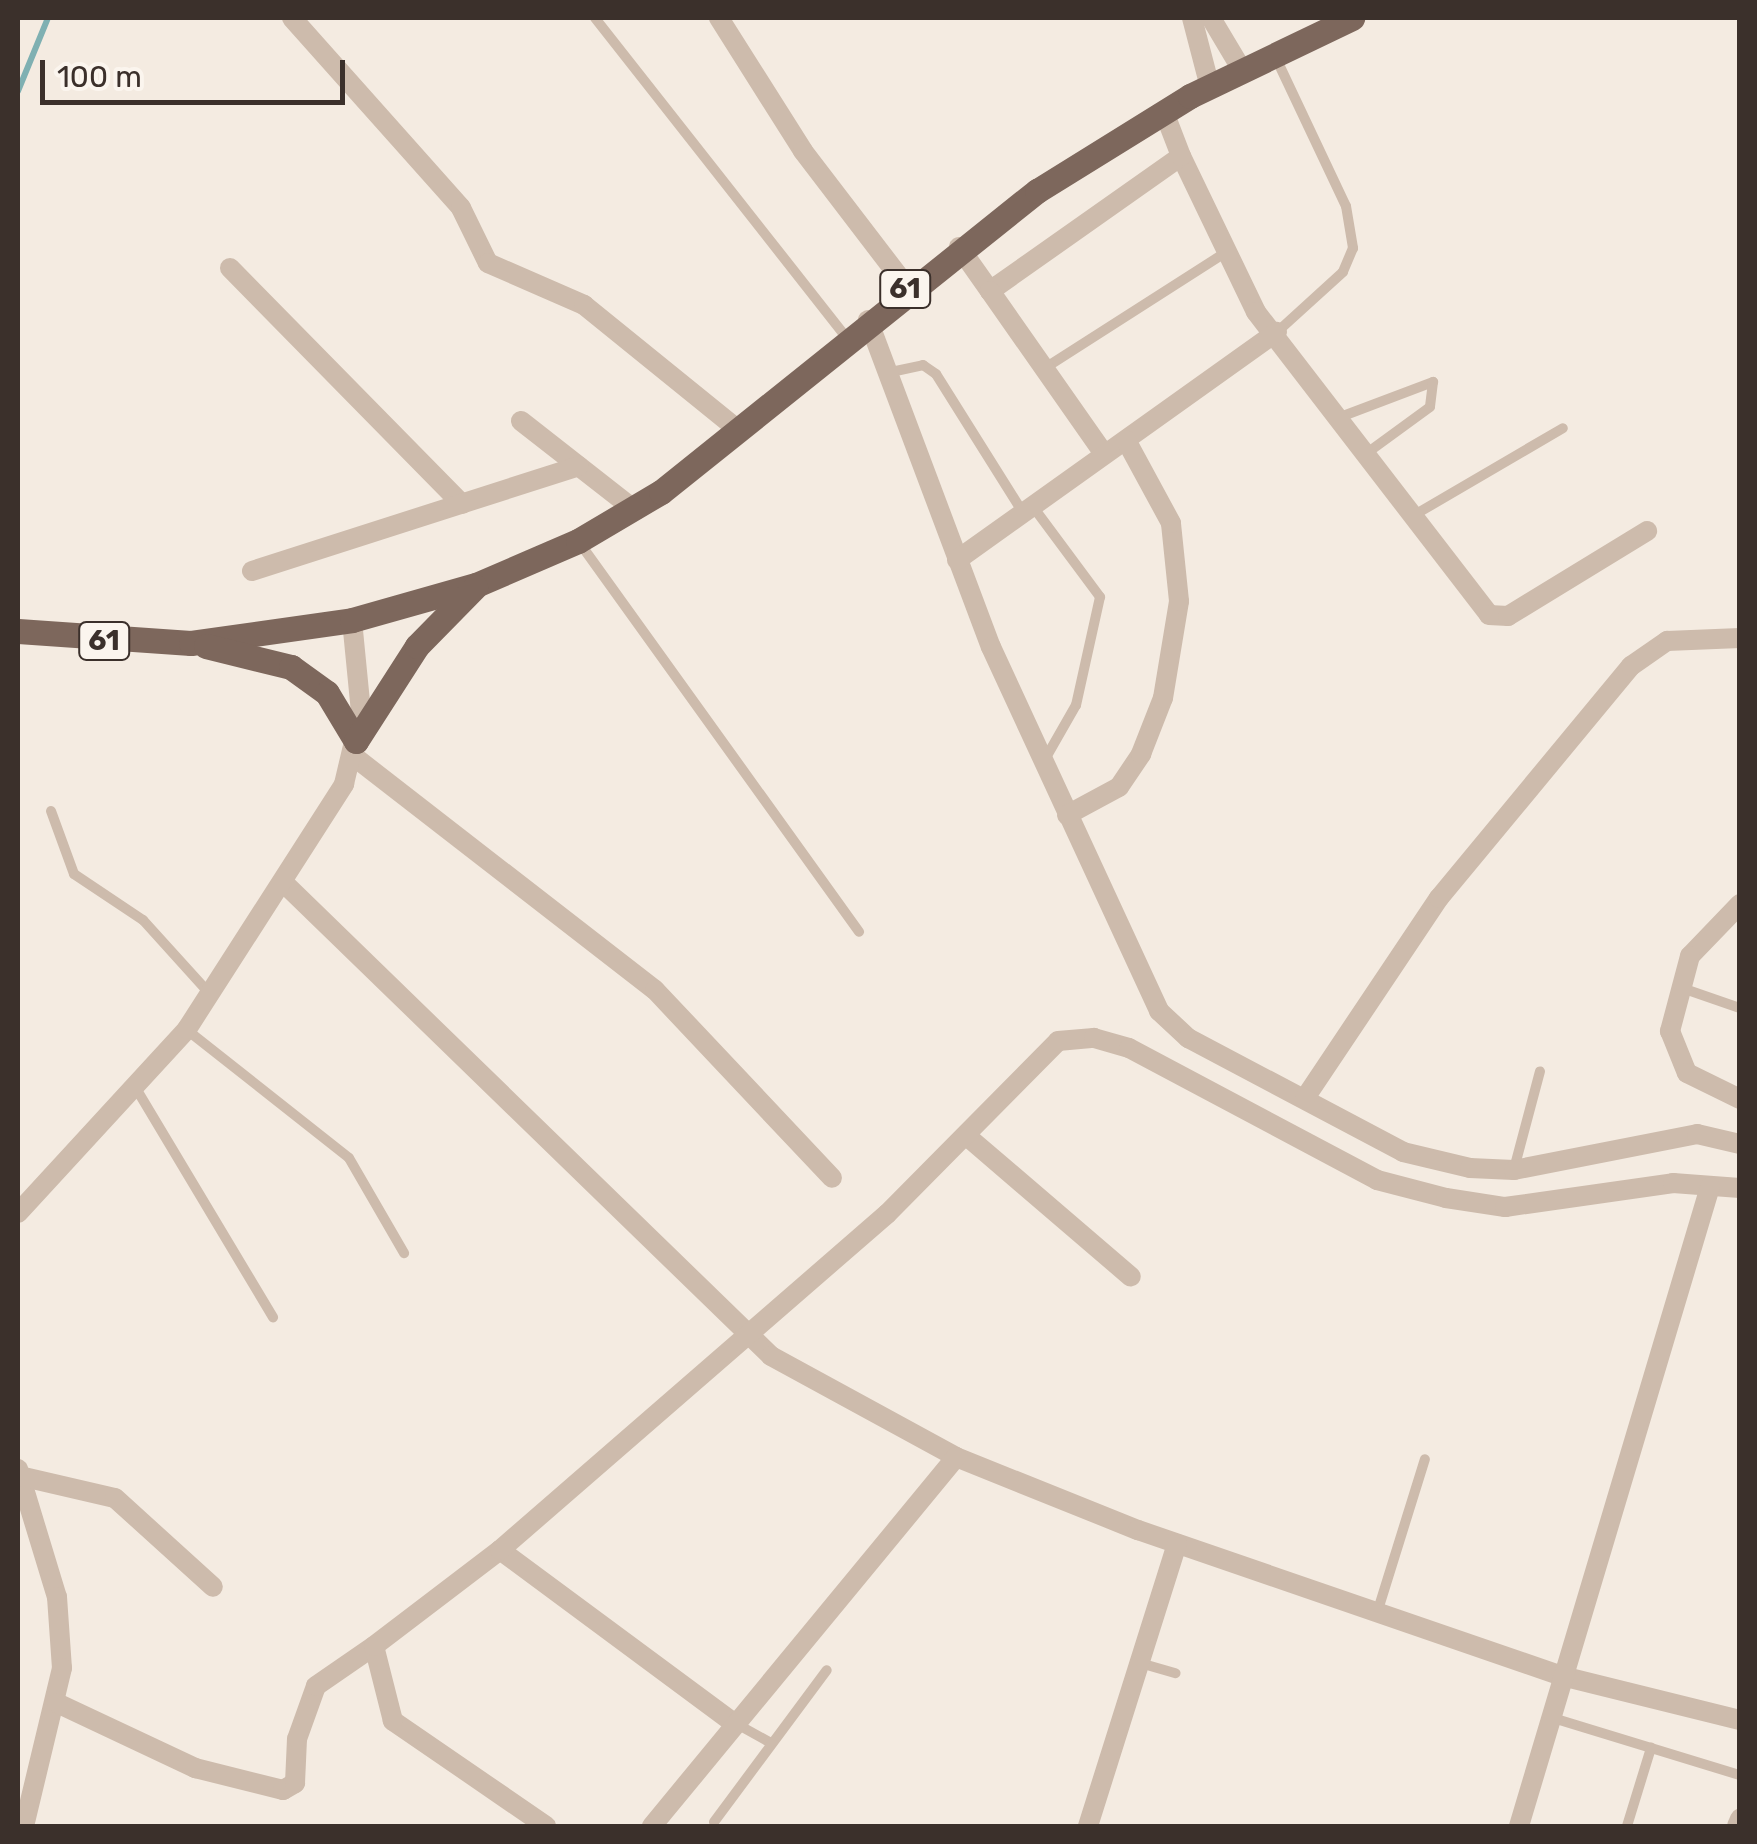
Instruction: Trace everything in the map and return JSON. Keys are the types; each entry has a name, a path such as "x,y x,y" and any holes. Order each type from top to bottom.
{"main road":[{"name":"61","path":"18,632 191,643 352,620 476,585 578,541 636,510 959,247 1164,112 1275,54 1312,26 1352,18"},
{"path":"354,748 417,646 476,585"},
{"path":"191,643 291,667 327,693 354,748"}],"street":[{"path":"292,18 461,208 488,263 584,305 737,430"},
{"path":"719,18 803,152 907,287"},
{"path":"1192,18 1210,87"},
{"path":"1211,18 1242,70"},
{"path":"1164,112 1256,312 1277,332 1334,419 1367,453 1497,620 1647,531"},
{"path":"990,291 1181,156"},
{"path":"959,247 1104,454"},
{"path":"230,268 462,504"},
{"path":"868,320 957,560 1043,762 1159,1011 1188,1038 1403,1152 1514,1170 1697,1134 1740,1144"},
{"path":"957,560 1277,332"},
{"path":"521,421 636,510"},
{"path":"1067,814 1119,787 1141,754 1163,698 1176,620 1171,523 1126,440"},
{"path":"252,570 579,466"},
{"path":"18,1213 137,1090 186,1029 286,885 354,748 362,690 352,620"},
{"path":"1305,1098 1439,898 1631,666 1667,642 1740,638"},
{"path":"354,748 655,990 832,1178"},
{"path":"286,885 771,1356 956,1457 1177,1544 1566,1677 1740,1720"},
{"path":"1740,904 1714,924 1677,986 1671,1052 1687,1073 1740,1099"},
{"path":"57,1704 195,1768 283,1790 294,1782 316,1686 500,1550 969,1138 1058,1041 1094,1038 1377,1180 1504,1207 1710,1187 1740,1188"},
{"path":"969,1138 1132,1278"},
{"path":"1556,1164 1558,1200"},
{"path":"1519,1826 1710,1187"},
{"path":"652,1826 956,1457"},
{"path":"21,1473 114,1498 213,1587"},
{"path":"21,1473 57,1598 57,1704 24,1826"},
{"path":"1088,1826 1177,1544"},
{"path":"500,1550 734,1723"},
{"path":"374,1646 393,1721 546,1826"},
{"path":"1737,1826 1740,1819"}],"lane":[{"path":"595,18 846,337"},
{"path":"1275,54 1346,206 1353,248 1343,272 1277,332"},
{"path":"1045,368 1228,251"},
{"path":"890,372 924,365 936,374 1026,508 1100,597 1076,705 1043,762"},
{"path":"1334,419 1434,382 1430,407 1367,453"},
{"path":"1416,514 1563,428"},
{"path":"578,541 859,932"},
{"path":"50,811 74,874 144,920 210,994"},
{"path":"1677,986 1740,1008"},
{"path":"186,1029 348,1158 404,1253"},
{"path":"1514,1170 1540,1070"},
{"path":"137,1090 273,1317"},
{"path":"1378,1613 1425,1459"},
{"path":"1140,1662 1176,1673"},
{"path":"714,1822 826,1670"},
{"path":"1553,1718 1740,1775"},
{"path":"734,1723 770,1743"},
{"path":"1627,1826 1651,1748"}],"waterway":[{"path":"18,91 48,18"}]}
